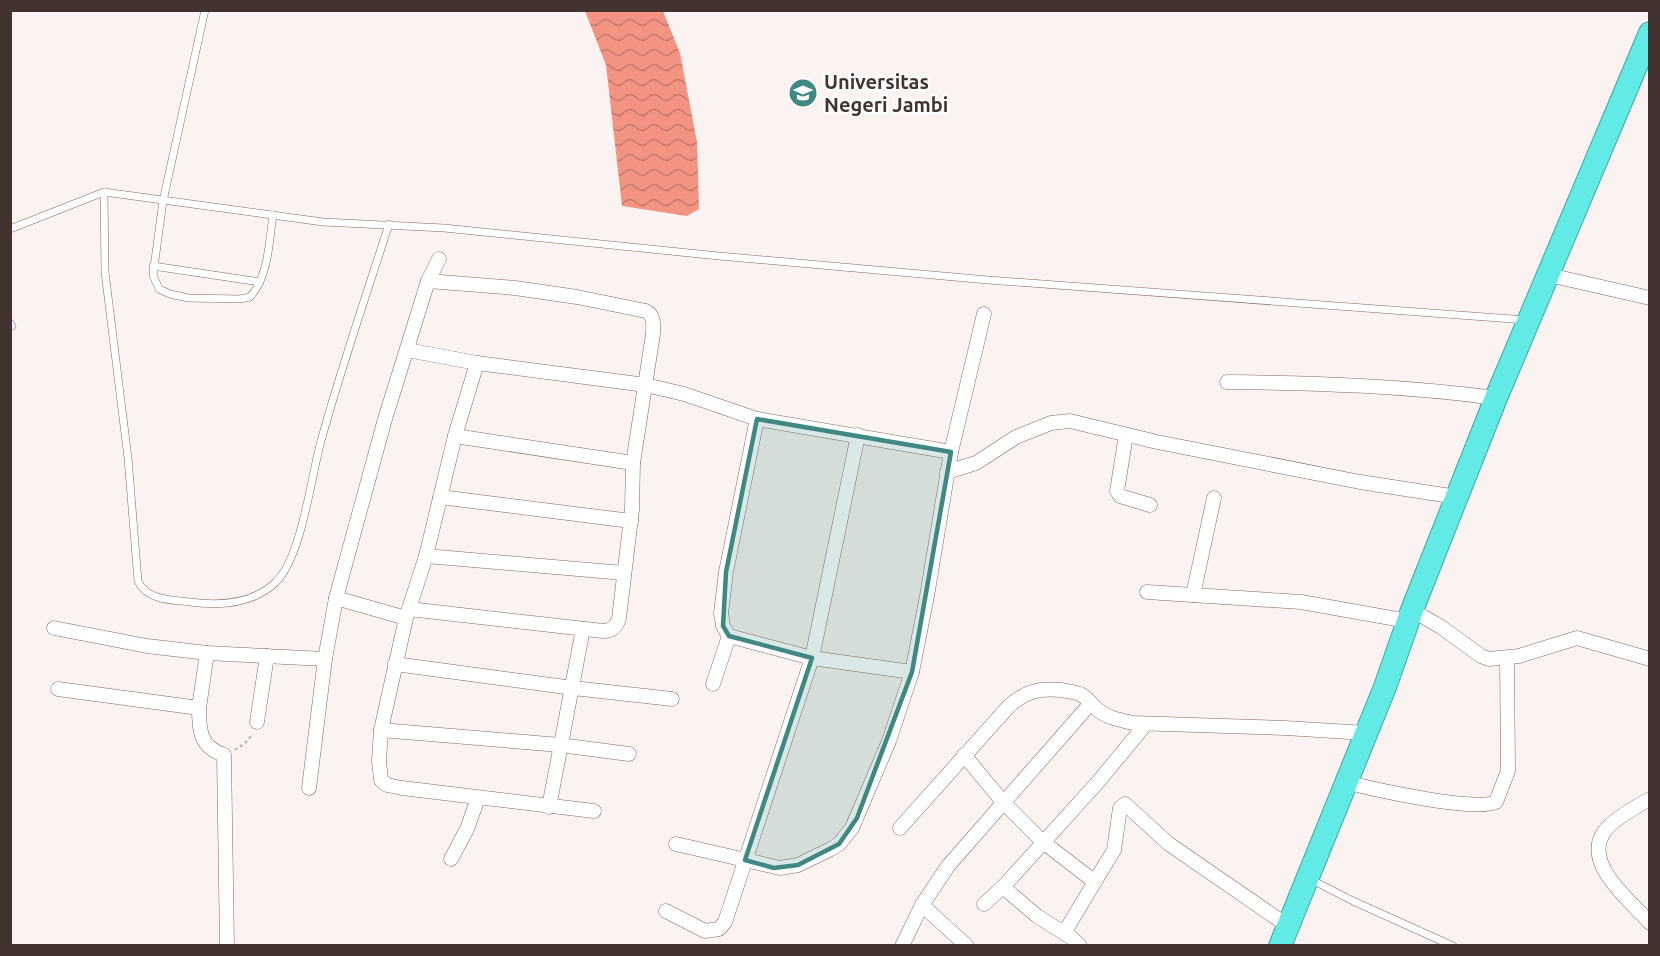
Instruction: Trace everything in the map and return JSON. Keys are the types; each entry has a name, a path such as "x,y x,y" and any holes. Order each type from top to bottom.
{"highway":[{"path":"1284,936 1366,734 1496,398 1650,33"}],"street":[{"path":"309,788 325,659 336,598 385,419 428,281 439,259"},
{"path":"1549,275 1650,298"},
{"path":"336,598 407,614 606,631 616,626 619,618 631,521 633,463 653,325 651,316 648,312 577,297 428,281"},
{"path":"676,844 774,868 788,867 814,858 839,844 852,828 889,741 912,672 951,452 984,314"},
{"path":"407,350 477,363 646,385 684,394 757,419 951,452"},
{"path":"477,363 455,436 426,556 407,614 395,663 381,730 380,777 383,782 396,787 594,812"},
{"path":"1227,382 1375,386 1496,398"},
{"path":"757,419 726,572 721,613 723,626 729,636 812,658 912,672"},
{"path":"947,472 976,463 1016,437 1051,423 1070,421 1126,435 1360,482 1457,498"},
{"path":"666,911 705,931 719,929 728,915 812,658 858,435"},
{"path":"1126,435 1117,493 1150,505"},
{"path":"455,436 633,463"},
{"path":"440,497 631,521"},
{"path":"1193,595 1214,498"},
{"path":"426,556 624,573"},
{"path":"1147,592 1301,602 1410,616 1441,627 1485,658 1507,658 1577,638 1650,659"},
{"path":"54,628 147,646 207,653 325,659"},
{"path":"549,807 583,629"},
{"path":"713,684 729,636"},
{"path":"207,653 198,708 199,728 201,739 208,747 224,755 227,945"},
{"path":"258,722 267,656"},
{"path":"1346,782 1438,801 1476,805 1496,802 1508,771 1507,658"},
{"path":"395,663 573,688 672,699"},
{"path":"58,689 198,708"},
{"path":"900,828 1009,706 1025,693 1044,689 1082,695 1109,717 1146,724 1264,727 1366,734"},
{"path":"902,945 922,905 948,866 1091,703"},
{"path":"984,904 1003,887 1098,782 1146,724"},
{"path":"381,730 560,745 629,754"},
{"path":"964,755 1003,802 1043,843 1095,882"},
{"path":"451,859 467,829 477,798"},
{"path":"1650,798 1605,830 1599,854 1604,871 1650,922"},
{"path":"1064,933 1114,850 1120,808 1125,804 1169,844 1284,936"},
{"path":"1003,887 1037,916 1080,945"},
{"path":"922,905 968,945"}],"lane":[{"path":"206,10 163,201 153,266 153,275 159,289 188,298 246,299 253,294 265,267 273,215"},
{"path":"104,192 105,272 128,458 138,581 143,590 153,595 193,602 223,604 250,597 276,582 288,563 303,520 321,441 389,224"},
{"path":"10,229 104,192 323,222 389,224 988,280 1528,320"},
{"path":"153,266 260,282"},
{"path":"1307,877 1353,902 1453,945"}],"path":[{"path":"224,755 249,740 258,722"}],"highlighted area":[{"path":"757,419 951,452 912,672 857,818 839,844 798,865 774,868 745,860 812,658 729,636 723,626 726,572"}],"water":[{"path":"585,11 663,11 680,53 697,142 699,209 687,216 622,206 606,65"}],"place":[{"name":"Universitas Negeri Jambi","path":"803,93"}]}
